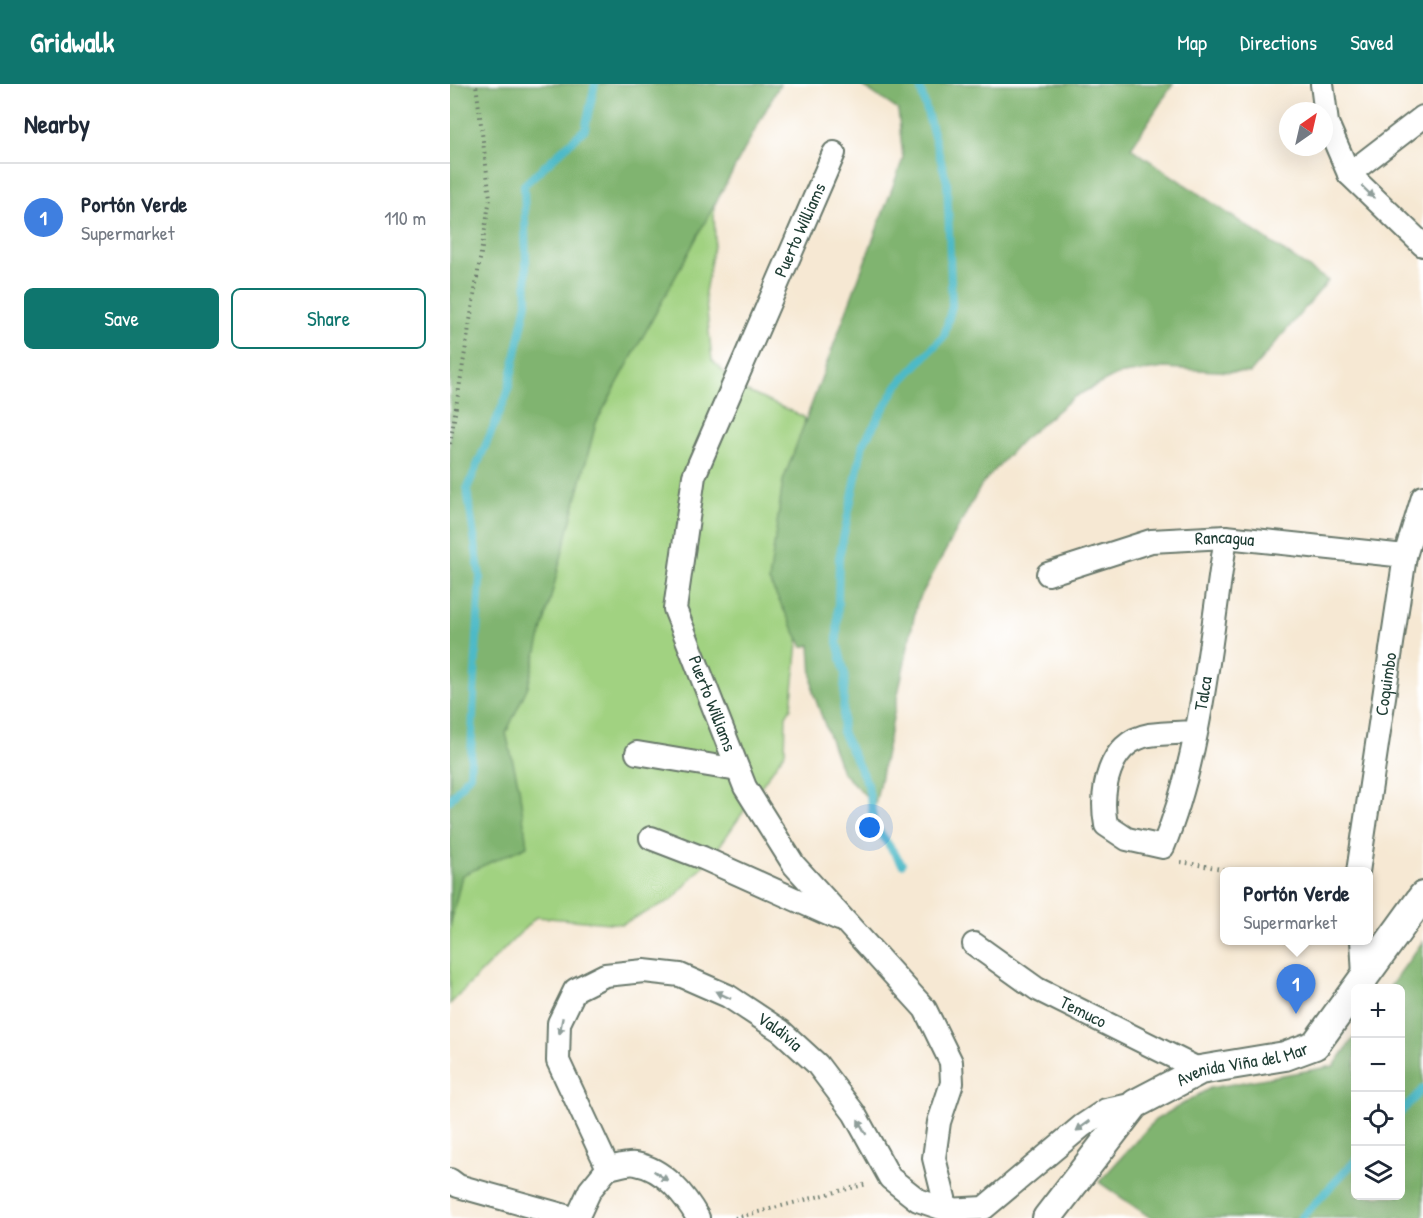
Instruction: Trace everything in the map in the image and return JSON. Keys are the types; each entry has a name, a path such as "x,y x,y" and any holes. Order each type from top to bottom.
{"street":[{"path":"1322,84 1327,123 1349,174 1423,245"},
{"path":"1349,174 1423,117"},
{"name":"Puerto Williams","path":"834,153 694,476 675,609 745,787 794,865 925,1009 951,1062 952,1083 939,1122 934,1158 947,1210"},
{"name":"Coquimbo","path":"1359,867 1405,556 1423,497"},
{"name":"Rancagua","path":"1048,574 1152,541 1226,537 1405,556"},
{"name":"Talca","path":"1163,847 1173,824 1195,732 1226,537"},
{"path":"1163,847 1127,839 1106,825 1102,805 1111,767 1124,746 1147,735 1195,732"},
{"path":"637,753 738,770"},
{"path":"651,838 703,858 849,923"},
{"name":"Avenida Viña del Mar","path":"1047,1218 1135,1104 1200,1070 1285,1056 1315,1045 1423,896"},
{"name":"Temuco","path":"974,944 1037,989 1200,1070"},
{"path":"1362,945 1364,976"},
{"name":"Valdivia","path":"608,1168 558,1061 559,1023 575,990 605,975 644,971 681,975 728,996 781,1031 817,1064 854,1113 891,1178 918,1200 947,1210 984,1208 1082,1126 1106,1110 1135,1104"},
{"path":"453,1184 575,1218 590,1190 608,1168 634,1163 658,1173 686,1196 698,1218"}],"path":[{"path":"450,444 490,198 476,84"},
{"path":"1163,847 1171,860 1220,869"},
{"path":"735,1218 891,1178"}],"green space":[{"path":"450,84 780,84 596,423 528,686 506,733 519,787 527,846 462,875 450,927"},
{"path":"860,84 1173,84 1131,148 1328,281 1250,373 1164,368 1117,375 1074,397 1021,441 982,484 917,603 875,805 842,772 813,692 810,645 803,647 769,581 783,481 903,159 898,110"},
{"path":"713,183 715,239 705,292 712,360 741,389 804,417 812,513 791,708 786,716 785,752 714,854 672,900 622,924 536,917 450,1004 450,549"},
{"path":"1423,941 1423,1218 1151,1218 1099,1182 1155,1120 1210,1088 1334,1066 1351,1042 1351,1200 1405,1200 1405,984 1392,984"}],"waterway":[{"path":"450,800 470,774 480,577 467,489 507,395 527,303 524,185 585,129 595,84"},
{"path":"902,864 874,824 868,785 842,732 845,674 837,642 839,558 863,444 897,386 944,336 952,306 947,182 919,84"},
{"path":"1405,1108 1423,1089"},
{"path":"1301,1218 1351,1165"}],"place":[{"name":"Portón Verde","path":"1296,1014"}]}
